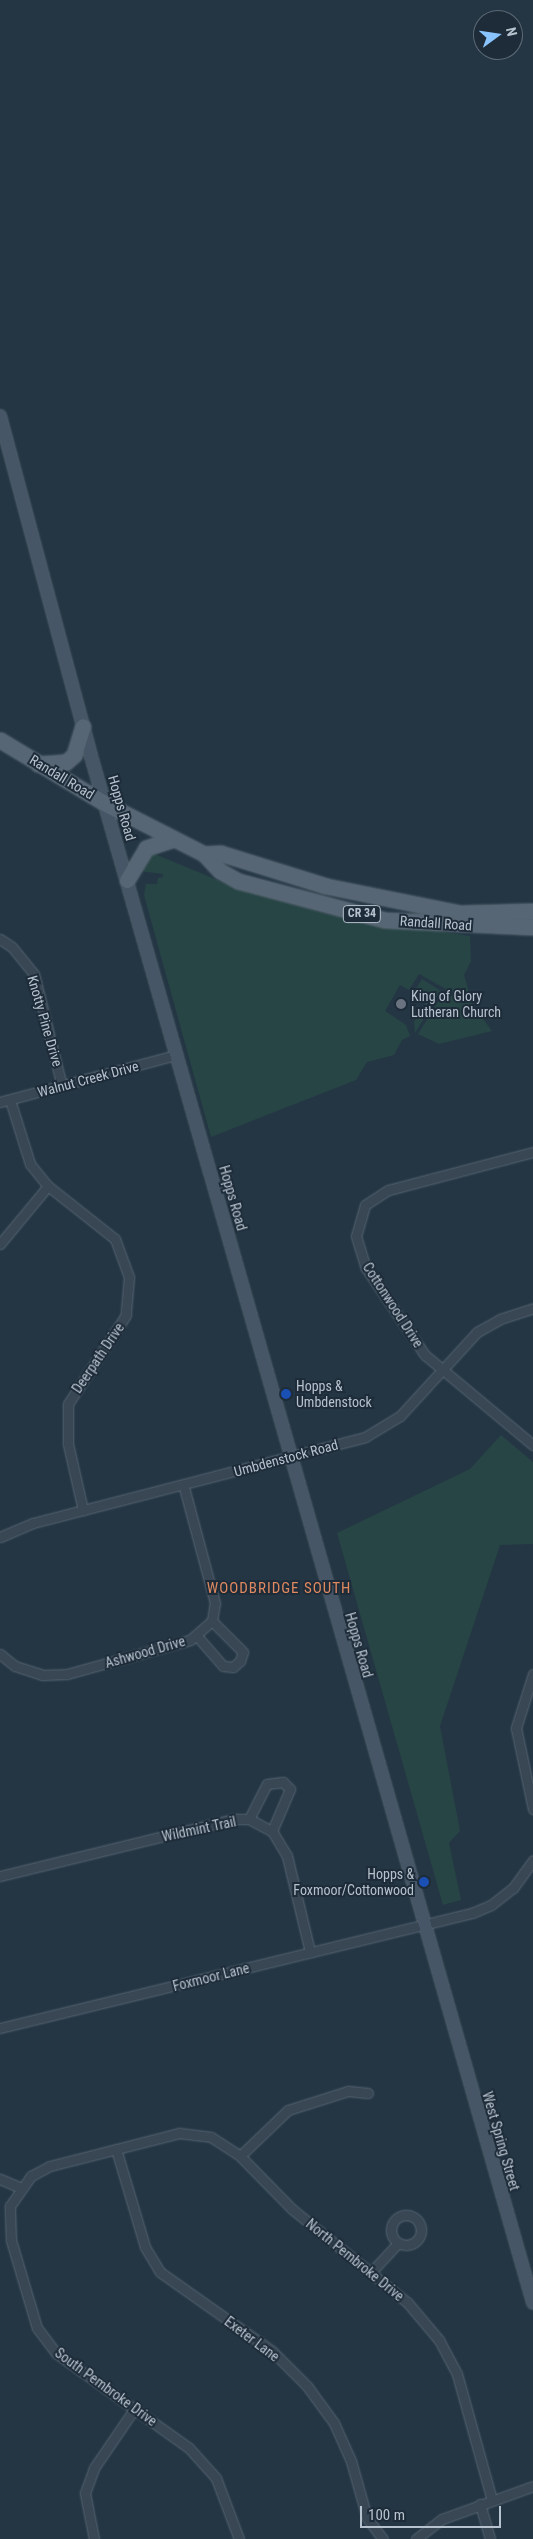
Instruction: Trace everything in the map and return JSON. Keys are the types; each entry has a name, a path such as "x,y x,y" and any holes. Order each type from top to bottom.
{"main road":[{"name":"Hopps Road","path":"0,416 4,443 83,726 440,1987"},
{"path":"38,764 66,762 74,755 83,726"},
{"name":"Randall Road","path":"0,740 106,804 204,854 220,871 238,881 385,920 533,927"},
{"path":"127,880 146,848 174,839"},
{"name":"Randall Road","path":"204,854 220,853 326,886 460,913 533,911"},
{"name":"West Spring Street","path":"440,1987 533,2303"}],"street":[{"name":"Knotty Pine Drive","path":"0,939 12,947 34,974 62,1086"},
{"name":"Walnut Creek Drive","path":"0,1102 176,1055"},
{"name":"Deerpath Drive","path":"10,1100 22,1147 48,1186 115,1239 129,1277 126,1315 68,1404 68,1444 83,1510"},
{"name":"Cottonwood Drive","path":"533,1152 388,1190 373,1197 360,1213 356,1236 366,1268 412,1338 439,1369 533,1444"},
{"path":"0,1244 48,1186"},
{"name":"Umbdenstock Road","path":"0,1537 33,1523 184,1486 290,1456 348,1442 382,1428 400,1416 439,1369 477,1332 500,1319 533,1308"},
{"path":"184,1486 215,1603 212,1621 243,1652 240,1661 233,1667 223,1666 196,1635"},
{"name":"Ashwood Drive","path":"0,1654 15,1666 42,1675 67,1674 190,1640 212,1621"},
{"path":"533,1674 516,1728 533,1809"},
{"path":"249,1819 267,1784 284,1782 290,1789 272,1830 286,1856 310,1952"},
{"name":"Wildmint Trail","path":"0,1876 234,1819 249,1819 272,1830"},
{"path":"422,1924 491,1905 513,1888 533,1864 533,1860"},
{"name":"Foxmoor Lane","path":"0,2028 422,1924"},
{"path":"240,2156 288,2110 348,2091 368,2093"},
{"name":"North Pembroke Drive","path":"116,2149 179,2133 211,2137 240,2156 292,2208 372,2271 439,2340 457,2374 492,2500"},
{"name":"South Pembroke Drive","path":"116,2149 50,2166 31,2176 10,2206 11,2240 36,2328 56,2353 189,2448 216,2478 239,2539"},
{"name":"Exeter Lane","path":"116,2149 144,2247 160,2272 272,2351 307,2386 334,2423 351,2461 367,2518 383,2539"},
{"path":"0,2179 21,2188"},
{"path":"372,2271 398,2243"},
{"path":"94,2539 85,2493 94,2468 135,2408"},
{"path":"416,2539 442,2519 533,2486"},
{"path":"480,2504 490,2539"}],"green space":[{"path":"150,852 239,889 328,914 470,936 471,961 464,975 473,1005 492,1031 439,1044 418,1034 446,989 419,974 409,990 400,985 385,1011 406,1025 410,1036 402,1040 394,1055 367,1062 356,1080 211,1137 144,895 146,884 157,884 158,878 163,877 163,874 140,871"},
{"path":"422,979 441,991 415,1033 414,1022 427,1001 413,993"},
{"path":"501,1435 533,1462 533,1544 500,1545 440,1726 460,1831 449,1843 461,1900 443,1905 337,1533 470,1469"}],"place":[{"name":"King of Glory Lutheran Church","path":"401,1004"},
{"name":"Hopps & Umbdenstock","path":"286,1394"},
{"name":"Hopps & Foxmoor/Cottonwood","path":"424,1882"}],"district":[{"name":"WOODBRIDGE SOUTH","path":"279,1589"}]}
